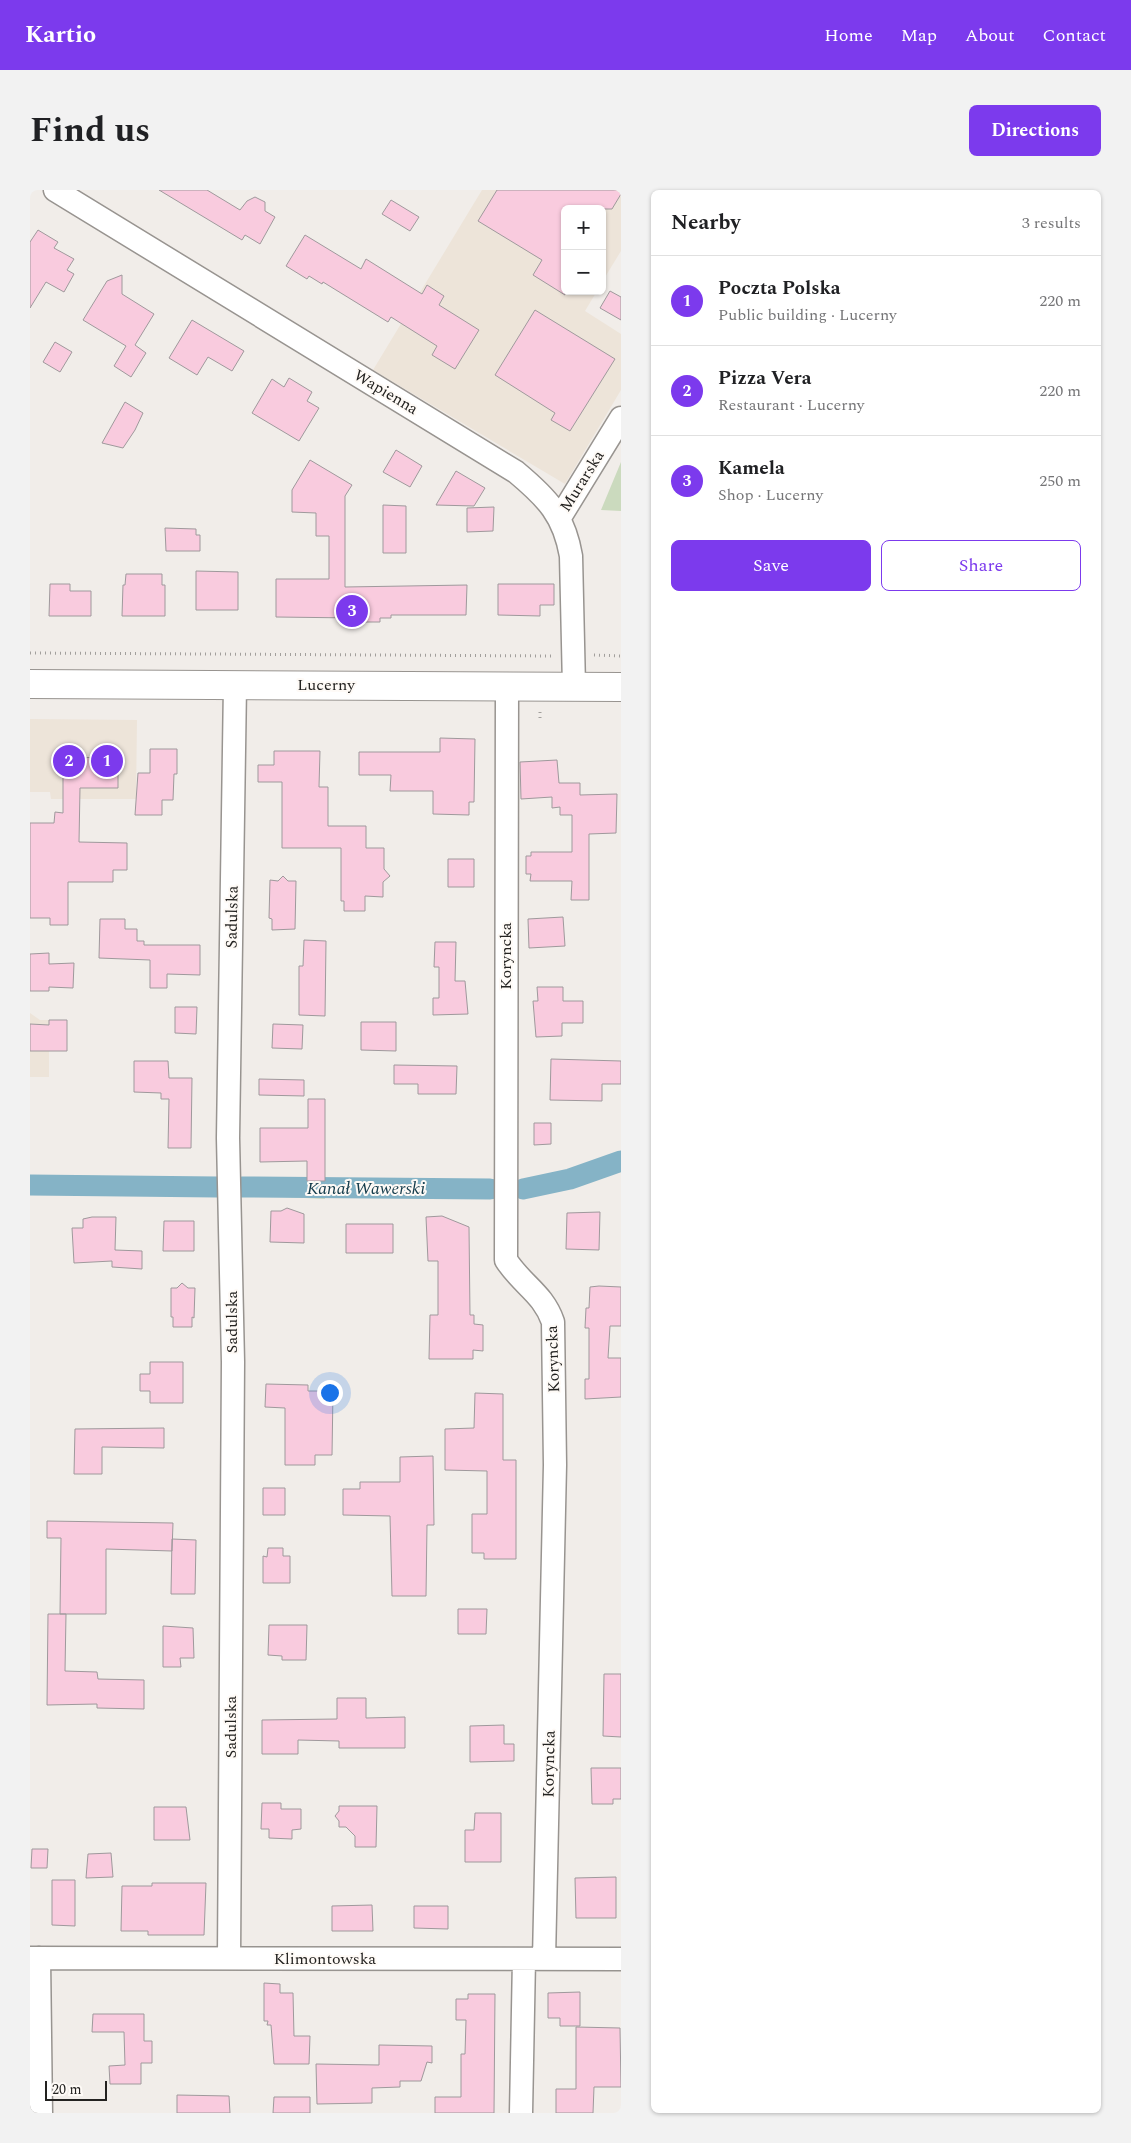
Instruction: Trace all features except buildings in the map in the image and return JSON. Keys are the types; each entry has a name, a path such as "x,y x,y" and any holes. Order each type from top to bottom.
{"street":[{"name":"Wapienna","path":"55,190 516,472 546,496 568,537 571,556 574,687"},
{"name":"Murarska","path":"559,519 621,418"},
{"name":"Lucerny","path":"30,684 621,687"},
{"name":"Sadulska","path":"229,1958 233,1362 228,1138 235,685"},
{"name":"Koryncka","path":"507,686 506,1260 516,1275 547,1305 553,1322 555,1475 534,1959 521,2113"},
{"name":"Klimontowska","path":"35,1958 621,1959"},
{"path":"35,1958 41,2113"}],"path":[{"path":"30,653 539,656"}],"shaded area":[{"path":"482,190 621,190 621,251 606,275 606,205 561,205 561,295 595,295 585,311 621,334 621,390 565,484 373,370"},
{"path":"30,719 137,720 136,799 51,799 50,792 30,792"},
{"path":"30,1013 40,1020 49,1020 49,1077 30,1077"}],"green space":[{"path":"621,462 621,511 601,510"},
{"path":"621,1153 621,1171 570,1187 516,1194 516,1182 568,1173"},
{"path":"49,1175 218,1178 218,1197 30,1194 30,1179 48,1179"},
{"path":"491,1180 491,1198 325,1195 325,1199 246,1195 246,1181"}],"waterway":[{"name":"Kanał Wawerski","path":"523,1189 570,1179 621,1161"},
{"name":"Kanał Wawerski","path":"30,1185 217,1187"},
{"name":"Kanał Wawerski","path":"242,1187 490,1189"}],"place":[{"name":"Kamela","path":"352,611"},
{"name":"Pizza Vera","path":"69,761"},
{"name":"Poczta Polska","path":"107,761"}]}
